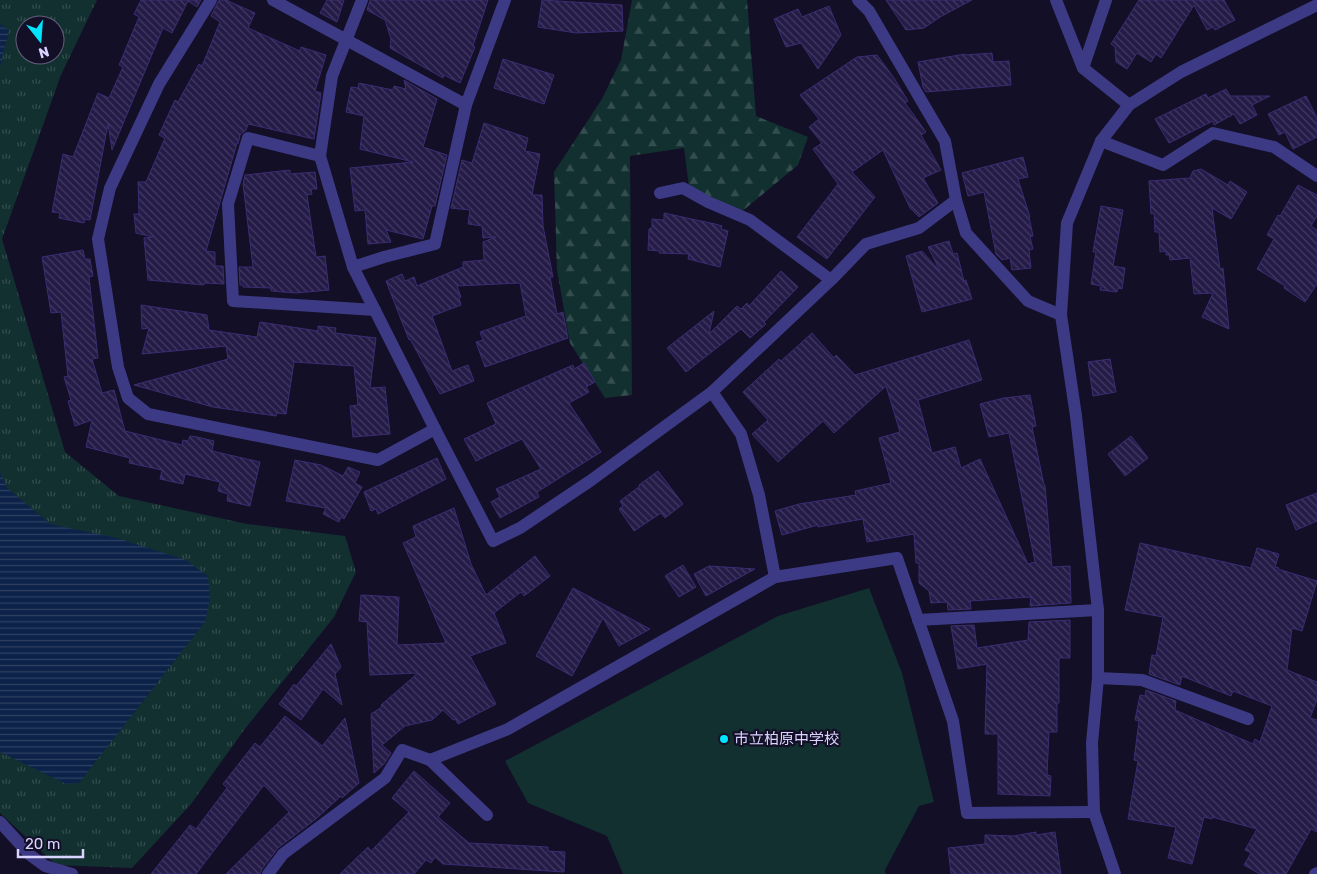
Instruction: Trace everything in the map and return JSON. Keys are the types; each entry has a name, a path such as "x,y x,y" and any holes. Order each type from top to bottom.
{"street":[{"path":"211,0 159,84 110,188 98,239 118,367 128,398 148,414 378,460 435,429"},
{"path":"273,0 466,105"},
{"path":"362,0 332,76 320,156 353,267 493,541 520,528 590,481 712,392 831,280 866,244 919,228 956,200"},
{"path":"353,267 435,244 466,105 505,0"},
{"path":"858,0 869,11 945,141 956,200 966,233 1028,302 1061,314"},
{"path":"1056,0 1083,68 1129,105"},
{"path":"1083,68 1106,0"},
{"path":"1116,874 1094,812 1092,743 1098,678 1098,610 1076,416 1061,314 1067,222 1101,141 1129,105 1181,72 1317,5"},
{"path":"1101,141 1163,165 1213,133 1274,147 1317,176"},
{"path":"320,156 248,138 228,204 232,302 375,310"},
{"path":"660,193 683,188 708,202 750,220 831,280"},
{"path":"712,392 741,434 759,495 775,576"},
{"path":"430,760 508,729 775,576 896,558 953,721 967,812 1094,812"},
{"path":"918,620 1098,610"},
{"path":"1098,678 1142,680 1248,719"},
{"path":"268,874 283,854 385,778 402,750 430,760 487,815"},
{"path":"0,822 30,855 45,866 72,874"}],"green space":[{"path":"0,0 97,0 61,75 2,239 65,452 119,496 247,524 345,536 356,572 334,617 244,730 191,804 132,868 56,865 0,813"},
{"path":"632,0 747,0 756,116 808,137 798,165 740,213 689,187 684,148 630,156 632,395 605,398 570,343 557,270 554,172 602,99 621,60"},
{"name":"市立柏原中学校","path":"869,588 902,673 934,802 919,806 885,870 886,874 623,874 607,836 528,803 505,761 778,616"}],"water":[{"path":"0,25 9,31 0,67"},
{"path":"0,472 7,488 50,524 117,538 186,560 208,576 210,599 205,622 79,783 66,784 0,752"}],"building":[{"path":"141,0 201,0 197,7 188,1 172,33 163,28 112,150 108,124 90,220 85,219 84,223 59,218 60,213 52,212 63,154 73,157 98,93 109,98 123,67 119,65 139,17 134,14"},
{"path":"219,0 226,0 255,13 248,28 300,51 301,47 326,55 315,91 321,93 314,139 248,124 237,143 206,251 215,252 215,266 223,266 224,284 204,283 204,285 148,280 144,238 153,237 136,233 134,214 139,214 138,182 146,182 165,138 159,135 175,100 178,102 199,64 202,66 220,22 211,16"},
{"path":"327,0 344,0 337,22 320,13"},
{"path":"370,0 488,0 473,46 475,47 460,83 444,75 443,78 390,48 391,39 385,20 367,10"},
{"path":"542,0 622,5 623,31 576,33 538,27"},
{"path":"886,0 972,0 924,28 906,30"},
{"path":"1139,0 1224,0 1235,20 1215,30 1213,27 1207,30 1194,5 1161,58 1156,54 1151,62 1137,53 1127,69 1116,62 1115,47 1111,44"},
{"path":"829,6 841,35 818,69 801,43 786,47 774,19 798,9 802,17"},
{"path":"992,53 993,62 1009,61 1011,85 926,92 923,87 918,62 965,54"},
{"path":"877,55 908,101 905,103 926,132 921,135 941,170 923,178 938,203 919,217 910,208 883,150 852,172 875,197 827,259 797,237 838,184 813,149 822,143 809,127 819,119 800,95 857,57"},
{"path":"503,59 554,75 544,104 494,88"},
{"path":"404,80 437,99 423,147 447,155 435,206 432,206 423,239 386,230 391,242 368,244 365,210 355,211 350,168 413,162 360,149 364,116 346,112 351,87 358,88 359,83 393,90 394,86 406,89"},
{"path":"1226,89 1230,96 1270,96 1252,105 1257,115 1240,124 1234,114 1214,125 1213,121 1169,143 1155,119 1206,94 1208,98"},
{"path":"1306,96 1317,118 1317,137 1293,149 1285,132 1279,135 1268,114"},
{"path":"484,123 528,138 525,151 540,154 532,195 542,195 543,226 553,277 550,277 557,314 563,312 568,338 485,367 476,342 483,340 480,332 526,316 520,283 457,286 461,297 459,298 461,305 432,316 452,371 468,365 474,381 440,394 409,340 386,281 402,274 405,281 414,277 417,286 463,267 463,262 484,260 483,242 496,237 483,238 482,226 468,224 470,210 451,208 462,160 472,163"},
{"path":"1023,157 1028,177 1018,179 1030,217 1033,236 1030,237 1033,249 1029,250 1031,268 1012,270 1010,258 1002,260 996,254 984,192 968,196 962,173"},
{"path":"1201,169 1228,185 1230,181 1247,192 1231,219 1212,208 1220,269 1223,268 1229,329 1202,317 1213,293 1194,294 1190,258 1170,260 1169,255 1166,255 1166,251 1160,252 1159,232 1155,232 1154,213 1151,214 1149,181 1190,178 1193,171"},
{"path":"290,170 290,174 315,172 317,189 311,189 312,194 307,195 316,257 325,256 329,290 296,293 271,291 271,288 243,287 243,285 240,285 239,267 253,267 243,184 245,175"},
{"path":"1298,185 1317,195 1317,216 1311,226 1317,230 1317,284 1305,302 1284,288 1285,286 1257,269 1274,239 1267,235"},
{"path":"1101,206 1123,210 1113,266 1125,268 1122,289 1118,288 1117,292 1100,290 1101,286 1091,284 1096,252 1093,252"},
{"path":"664,213 715,224 722,226 721,229 728,231 720,267 688,259 689,254 659,253 660,251 648,250 649,229 652,228 652,219 664,220"},
{"path":"949,241 953,254 957,253 964,281 966,280 972,299 922,312 906,256 922,251 940,271 928,247"},
{"path":"83,250 85,259 90,259 93,276 89,277 98,358 92,359 102,393 114,390 125,431 182,445 183,440 188,441 190,436 197,437 214,441 212,451 260,462 250,506 227,501 228,494 218,491 220,482 185,474 183,484 160,479 162,470 129,463 130,458 86,447 92,420 75,426 68,401 71,400 64,377 68,376 61,312 51,313 42,257"},
{"path":"781,271 798,287 764,322 766,324 750,338 741,329 686,372 667,348 714,311 709,334 737,306 741,309 747,303 749,306"},
{"path":"141,305 207,315 209,330 257,337 260,322 318,331 318,326 336,328 335,333 376,338 370,388 385,387 390,434 353,437 350,406 358,405 354,366 294,362 286,414 277,413 276,416 213,407 134,385 228,359 226,346 142,354 149,328 142,329"},
{"path":"812,333 834,358 836,355 855,375 969,340 982,380 918,400 932,453 955,447 961,468 980,459 1028,564 1035,562 1009,433 989,437 980,404 1004,398 1030,395 1036,426 1032,427 1045,485 1052,567 1070,566 1071,603 1030,606 1031,597 970,601 971,609 948,610 947,602 931,603 929,591 919,583 919,563 916,563 914,534 867,542 863,519 818,527 818,525 782,535 775,511 799,504 856,495 855,491 891,483 879,438 900,432 886,386 834,433 823,421 778,462 752,434 768,420 743,392 779,359 781,361"},
{"path":"1110,359 1116,392 1093,396 1088,362"},
{"path":"584,363 595,382 586,387 589,392 569,403 601,452 537,492 539,497 500,518 491,502 500,497 496,489 541,469 522,439 476,461 464,439 496,424 487,403 573,365 574,369"},
{"path":"1131,436 1148,458 1125,476 1108,454"},
{"path":"437,458 446,479 378,514 376,509 371,511 364,492"},
{"path":"295,460 321,465 343,476 348,467 360,472 355,483 362,487 344,519 341,517 339,522 323,514 326,508 286,501"},
{"path":"658,471 683,504 665,518 661,513 634,531 619,509 623,506 620,501"},
{"path":"1317,493 1317,521 1296,530 1286,505"},
{"path":"454,508 471,564 486,595 535,556 550,576 524,596 521,592 494,613 506,643 470,656 496,704 458,724 455,719 453,720 443,710 432,720 405,726 382,745 391,753 384,764 374,773 371,714 382,707 381,705 418,673 370,675 367,622 359,621 361,595 399,597 397,645 446,643 403,543 416,537 413,526"},
{"path":"1140,543 1251,568 1257,548 1279,554 1275,567 1278,569 1317,581 1302,631 1292,628 1287,670 1317,682 1317,700 1310,718 1317,720 1317,832 1311,829 1286,874 1260,874 1244,865 1251,853 1245,850 1257,829 1212,817 1212,819 1204,817 1192,864 1168,858 1176,827 1128,819 1138,761 1134,760 1139,721 1135,720 1140,695 1145,696 1146,690 1176,701 1175,710 1253,744 1255,739 1260,742 1272,706 1233,691 1231,696 1182,676 1180,685 1149,674 1152,655 1156,656 1163,617 1125,610"},
{"path":"683,565 696,587 679,597 665,576"},
{"path":"709,566 755,569 706,596 694,574"},
{"path":"573,588 650,629 619,646 603,618 572,676 536,656"},
{"path":"1070,620 1070,658 1059,658 1057,732 1049,732 1047,775 1051,776 1050,796 998,794 998,734 985,734 987,664 958,669 951,626 974,625 977,648 1028,640 1029,622"},
{"path":"331,644 341,667 335,674 342,705 323,689 301,720 279,704 294,684 296,686"},
{"path":"285,716 322,746 345,718 359,783 278,848 260,874 226,874 289,812 264,785 196,874 151,874 190,825 196,829 227,788 223,784 255,743 260,747"},
{"path":"414,771 450,803 438,817 469,843 548,847 548,851 565,852 564,872 443,864 435,857 431,863 426,860 414,874 340,874 368,847 371,851 409,812 392,798"},
{"path":"1036,832 1036,835 1055,832 1061,874 951,874 948,848 985,844 985,835 1013,836"}],"place":[{"name":"市立柏原中学校","path":"724,739"}]}
